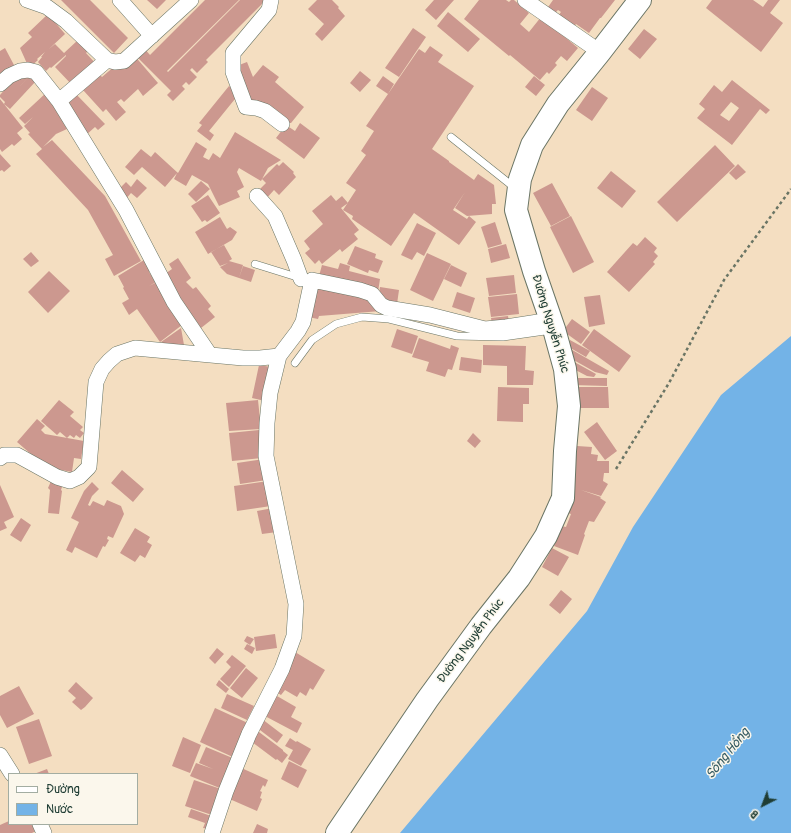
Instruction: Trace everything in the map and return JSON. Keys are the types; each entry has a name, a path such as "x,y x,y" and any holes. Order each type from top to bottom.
{"main road":[{"name":"Đường Nguyễn Phúc","path":"336,833 427,700 481,626 519,578 546,536 563,498 565,451 570,406 565,370 553,325 534,271 516,210 518,190 520,179 532,145 558,104 640,0"}],"street":[{"path":"27,0 47,7 66,21 107,60 115,62 124,61 190,0"},
{"path":"120,0 152,36"},
{"path":"271,0 269,10 233,53 232,72 246,107 265,111 282,124"},
{"path":"525,0 600,52"},
{"path":"59,101 107,60"},
{"path":"0,84 8,76 20,71 28,70 36,72 59,101 126,210 174,302 210,355"},
{"path":"212,833 226,790 249,734 282,669 294,636 296,604 266,456 267,423 270,393 279,356 298,331 303,322 307,308 306,280 294,260 275,216 257,196"},
{"path":"306,280 360,290 372,294 382,305 387,308 430,315 485,329 553,325"},
{"path":"0,458 4,455 17,455 57,477 70,481 79,477 89,467 96,382 102,369 117,354 135,348 243,358 279,356"},
{"path":"0,755 11,773"}],"lane":[{"path":"451,137 518,190"},
{"path":"254,264 306,280"},
{"path":"295,363 312,340 336,324 362,317 389,319 456,336 503,337 553,325"}],"path":[{"path":"616,469 669,383 724,280 791,189"}],"water":[{"name":"Sông Hồng","path":"791,336 791,833 400,833 587,611 633,527 721,395"}],"building":[{"path":"61,0 90,0 128,38 114,53"},
{"path":"147,0 166,0 157,9"},
{"path":"205,0 239,0 167,71 168,72 240,0 266,0 206,60 208,62 197,73 192,68 190,70 197,77 189,85 186,82 182,86 185,89 173,101 167,95 171,91 135,55 143,47 150,55"},
{"path":"317,0 332,0 345,16 322,41 315,34 324,24 308,9"},
{"path":"434,0 454,0 436,20 425,10"},
{"path":"479,0 506,0 509,2 514,0 529,13 520,24 529,32 541,17 578,48 567,61 561,56 555,63 557,65 549,74 547,72 540,80 464,19"},
{"path":"553,0 615,0 589,33 576,24 573,28 557,17 561,12 558,10 553,15 546,10"},
{"path":"712,0 753,0 763,7 768,0 780,0 770,13 783,23 761,52 706,8"},
{"path":"448,12 480,39 468,52 437,26"},
{"path":"48,14 65,34 49,49 55,44 64,53 78,40 88,51 86,53 97,65 73,86 55,67 66,55 46,71 38,62 45,52 29,68 20,48 32,37 28,33"},
{"path":"413,28 426,37 399,77 385,68"},
{"path":"644,29 657,39 640,59 628,49"},
{"path":"430,46 443,55 438,62 474,86 432,149 474,180 478,174 494,185 496,204 492,204 492,214 467,216 455,208 465,192 453,210 467,219 469,216 476,222 459,245 414,213 391,246 352,219 353,216 343,210 356,190 346,183 366,155 361,151 374,131 366,126 419,49 425,53"},
{"path":"5,48 14,65 0,80 0,51"},
{"path":"133,54 158,83 143,96 138,89 124,102 121,99 117,102 126,112 116,121 106,109 103,112 83,90 100,75 102,77 116,65"},
{"path":"247,62 253,77 263,65 279,77 275,82 304,107 291,123 285,123 247,103 234,67"},
{"path":"22,70 29,76 14,93 30,75 36,81 10,109 4,104 5,102 0,95"},
{"path":"360,71 371,80 360,92 350,83"},
{"path":"383,76 394,84 388,94 376,86"},
{"path":"534,76 545,85 536,96 525,87"},
{"path":"732,80 770,110 766,114 760,109 732,145 697,118 705,109 699,104 714,85 722,92","holes":["731,102 739,108 729,121 720,115"]},
{"path":"229,86 239,94 209,131 214,135 210,141 197,131 202,125 199,123"},
{"path":"592,87 608,98 592,121 576,110"},
{"path":"47,92 67,129 56,134 43,147 52,140 105,196 141,261 114,276 105,259 113,255 88,210 36,154 42,149 28,134 30,133 24,126 33,117 25,124 19,118"},
{"path":"74,92 105,124 98,130 95,127 85,136 64,106"},
{"path":"0,99 23,128 17,133 22,139 14,146 12,144 2,152 0,149"},
{"path":"300,123 320,138 304,159 276,138 286,125 295,131"},
{"path":"235,132 281,160 268,168 261,181 239,168 237,172 244,187 237,191 240,197 219,206 208,184 192,175 186,186 174,179 177,173 165,187 142,167 134,175 125,167 141,149 151,157 155,152 178,173 196,142 207,149 203,157 209,160 213,153 220,158"},
{"path":"715,145 735,166 677,222 657,202"},
{"path":"0,154 11,166 4,172 2,170 0,171"},
{"path":"283,162 294,172 293,173 296,177 279,195 274,190 266,199 258,191 266,183 262,179 277,164 279,166"},
{"path":"738,164 746,172 736,180 729,173"},
{"path":"611,171 636,191 622,208 597,188"},
{"path":"137,179 147,188 137,198 131,193 125,200 116,192 126,182 131,187"},
{"path":"201,181 210,189 196,202 188,194"},
{"path":"552,183 570,216 551,226 533,193"},
{"path":"208,195 220,213 207,222 205,220 202,222 191,206"},
{"path":"331,195 336,201 342,196 348,203 341,208 359,230 354,234 358,239 342,252 340,249 322,264 319,260 315,264 305,253 310,249 304,241 323,224 312,211"},
{"path":"571,216 594,262 573,273 550,227"},
{"path":"220,217 227,229 230,227 237,232 232,240 208,254 195,232"},
{"path":"495,222 502,244 488,248 481,227"},
{"path":"417,223 436,233 424,256 417,252 412,260 401,255"},
{"path":"645,237 657,248 654,252 658,256 653,262 655,264 629,292 607,272 633,243 637,246"},
{"path":"506,244 510,258 491,263 488,249"},
{"path":"224,245 232,259 229,261 243,265 239,278 227,274 220,267 228,263 220,266 211,252"},
{"path":"355,246 376,254 375,258 383,261 378,273 369,270 368,273 347,264"},
{"path":"31,252 39,261 31,267 23,259"},
{"path":"427,253 451,264 433,301 410,290"},
{"path":"178,258 191,278 186,282 193,289 196,287 211,306 208,309 215,317 201,328 162,276 172,269 169,264"},
{"path":"144,260 151,270 149,272 156,282 149,286 157,282 182,325 160,342 137,309 129,315 122,303 129,299 118,276"},
{"path":"340,263 350,266 349,271 380,279 378,292 319,276 322,265 338,269"},
{"path":"451,265 467,273 461,287 444,279"},
{"path":"243,266 255,270 251,282 239,278"},
{"path":"49,271 70,291 48,313 28,292"},
{"path":"514,275 516,293 489,296 486,278"},
{"path":"314,283 370,295 381,311 319,316 318,319 308,317"},
{"path":"380,287 399,290 397,304 378,300"},
{"path":"457,292 475,298 470,313 452,307"},
{"path":"517,294 519,314 491,317 488,297"},
{"path":"600,295 605,324 589,327 584,297"},
{"path":"508,316 509,322 492,324 491,318"},
{"path":"572,319 590,332 581,344 563,331"},
{"path":"181,328 184,345 172,347 161,342"},
{"path":"397,329 418,336 412,354 391,347"},
{"path":"594,329 631,356 619,372 582,345"},
{"path":"419,338 450,349 451,345 459,348 452,370 448,369 445,377 426,371 429,362 412,357"},
{"path":"570,340 590,351 586,357 567,346"},
{"path":"483,345 526,346 525,370 534,371 533,385 507,385 507,366 483,365"},
{"path":"567,347 609,371 607,375 595,372 563,354"},
{"path":"461,357 482,360 481,373 459,370"},
{"path":"569,359 596,374 594,377 587,376 566,365"},
{"path":"259,365 271,367 265,401 252,398"},
{"path":"572,378 607,378 607,386 572,385"},
{"path":"498,387 529,388 529,404 523,404 523,422 497,421"},
{"path":"573,387 608,387 609,408 574,408"},
{"path":"59,400 74,412 70,416 83,427 80,430 84,433 80,438 76,435 74,438 70,435 67,438 60,432 57,435 41,421"},
{"path":"258,400 261,429 229,431 226,403"},
{"path":"37,419 45,426 41,430 45,434 84,441 81,459 74,458 72,472 46,467 17,442"},
{"path":"597,422 617,451 605,460 584,432"},
{"path":"259,430 262,458 232,461 229,433"},
{"path":"473,433 481,441 475,448 467,441"},
{"path":"577,446 592,447 591,454 598,455 597,461 609,461 609,473 604,473 603,481 608,484 601,496 581,490 601,497 600,498 606,502 594,522 589,521 578,555 554,546 561,526 566,527 571,514 568,513 572,454 576,454"},
{"path":"264,459 267,480 240,484 237,463"},
{"path":"122,470 144,489 133,502 111,483"},
{"path":"52,479 63,484 59,514 48,513 50,490 48,488"},
{"path":"268,481 271,506 237,511 234,486"},
{"path":"92,482 99,489 92,496 88,505 90,506 93,501 104,506 107,500 121,506 124,514 113,538 108,536 107,539 109,540 105,547 103,546 97,558 75,547 72,553 66,550 79,522 71,518 84,491"},
{"path":"0,485 14,517 4,522 7,528 0,531"},
{"path":"273,508 277,532 262,534 257,511"},
{"path":"21,518 31,525 21,542 10,535"},
{"path":"135,528 150,537 147,542 152,545 145,558 140,555 135,562 120,553"},
{"path":"552,548 569,557 558,576 542,567"},
{"path":"561,590 572,599 560,614 549,605"},
{"path":"275,634 277,648 256,651 254,637"},
{"path":"247,636 254,639 250,645 244,641"},
{"path":"247,644 255,648 252,654 244,649"},
{"path":"217,648 224,654 215,664 209,658"},
{"path":"295,652 325,670 313,690 310,688 306,696 300,692 297,697 285,690 281,695 273,690"},
{"path":"232,655 246,666 229,687 220,679 231,667 226,662"},
{"path":"246,668 258,678 242,698 230,688"},
{"path":"219,680 229,689 226,693 216,685"},
{"path":"76,682 93,698 81,710 72,702 76,698 68,691"},
{"path":"19,686 34,714 7,728 0,715 0,696"},
{"path":"227,694 254,706 247,720 221,708"},
{"path":"277,696 296,707 291,717 302,723 297,733 263,715"},
{"path":"215,708 250,724 235,758 200,742"},
{"path":"39,719 52,756 29,764 16,727"},
{"path":"262,719 283,735 277,743 256,727"},
{"path":"255,729 288,755 282,763 248,739"},
{"path":"183,737 201,745 190,773 172,766"},
{"path":"290,738 311,749 301,766 288,759 293,750 285,746"},
{"path":"206,747 235,759 222,789 190,776 196,763 213,769 199,763"},
{"path":"289,761 307,770 298,788 281,779"},
{"path":"237,766 268,780 265,787 263,785 260,791 262,792 260,798 262,799 257,811 225,797"},
{"path":"47,769 49,773 37,773"},
{"path":"194,780 221,789 212,815 185,806"},
{"path":"191,809 214,817 209,829 203,828 205,823 188,817"},
{"path":"8,821 8,825 33,825 36,831 32,833 0,833 0,825"},
{"path":"257,824 268,829 267,833 253,833"}]}
